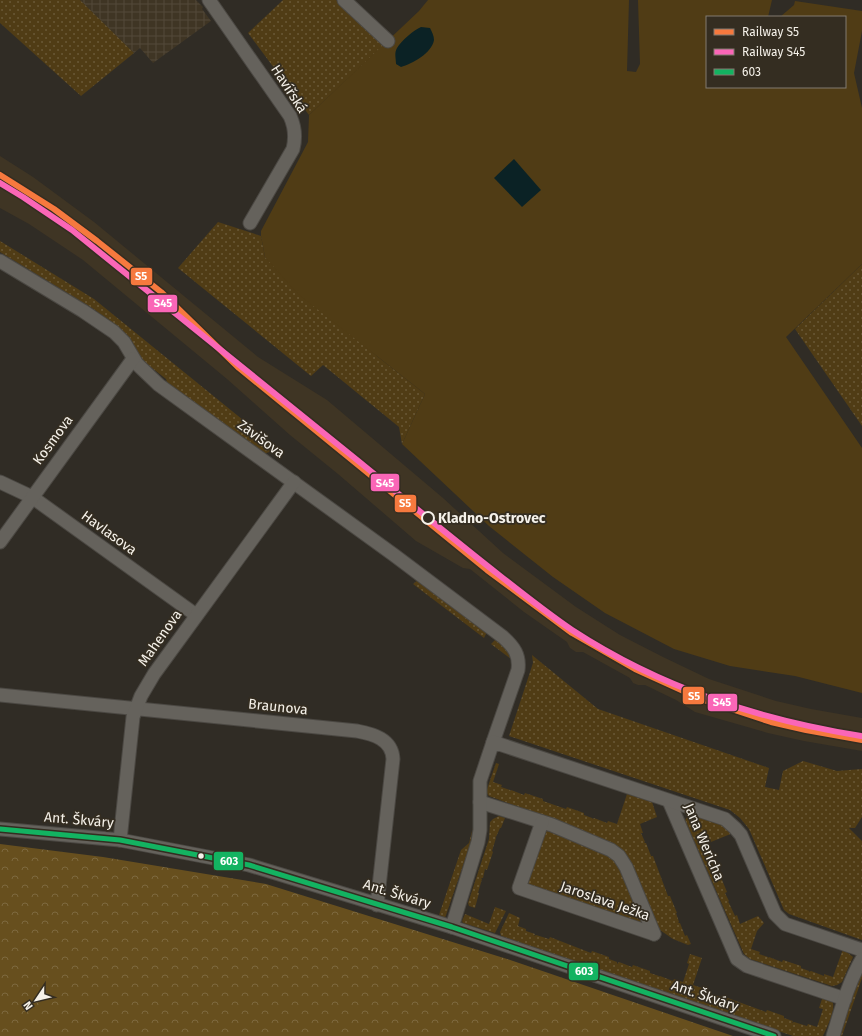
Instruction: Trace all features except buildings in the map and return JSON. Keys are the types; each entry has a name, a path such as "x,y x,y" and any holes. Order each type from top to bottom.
{"street":[{"name":"Havířská","path":"209,0 290,116 295,130 295,143 291,155 250,223"},
{"path":"344,0 388,41"},
{"name":"Závišova","path":"0,261 83,311 108,328 124,342 133,359 143,371 159,385 394,555 508,642 517,652 519,664 493,742"},
{"name":"Kosmova","path":"0,542 133,359"},
{"name":"Havlasova","path":"0,482 32,497 196,615"},
{"name":"Mahenova","path":"120,840 133,717 141,696 154,674 196,615 294,482"},
{"name":"Braunova","path":"0,695 356,732 376,736 385,741 390,748 393,759 377,905"},
{"path":"452,927 479,836 481,778 493,742"},
{"name":"Jana Wericha","path":"493,742 669,801 737,959 747,966 845,999"},
{"path":"669,801 725,820 735,828 743,839 775,914 781,922 862,950"},
{"name":"Jaroslava Ježka","path":"480,802 542,822 611,850 619,856 626,867 654,934 519,888 542,822"},
{"name":"Ant. Škváry","path":"0,829 120,840 249,865 452,927 774,1036"},
{"path":"833,1036 845,999 856,970 862,959"}],"shaded area":[{"path":"0,0 80,0 134,53 81,96 0,23"},
{"path":"80,0 196,0 203,7 202,9 211,21 153,63 140,48 134,53"},
{"path":"283,0 336,0 384,45 309,115 248,33"},
{"path":"428,0 629,0 627,71 636,72 640,64 638,0 772,0 768,16 706,16 706,88 846,88 846,16 781,16 794,5 795,1 862,11 862,31 854,73 862,108 862,264 786,337 862,448 862,693 795,676 730,666 674,649 605,613 553,577 489,526 402,444 425,394 298,294 265,257 261,231 308,142 309,115 419,11"},
{"path":"0,156 33,177 94,222 258,357 327,400 443,498 503,553 576,607 620,635 709,679 776,701 862,718 862,751 768,733 695,712 676,700 645,685 633,683 630,678 583,652 576,652 570,648 567,642 524,612 470,569 463,568 416,541 290,435 227,379 83,260 29,224 0,208"},
{"path":"218,222 261,236 265,257 378,357 425,394 402,444 399,427 323,365 311,376 178,268"},
{"path":"0,241 94,299 275,446 273,450 262,454 168,386 166,379 142,360 130,338 116,325 92,308 0,252"},
{"path":"862,264 862,426 795,329"},
{"path":"419,579 487,632 484,638 413,584"},
{"path":"495,640 500,640 510,654 511,659 491,644"},
{"path":"532,655 598,709 769,768 765,787 779,790 783,771 803,761 837,771 862,769 862,817 855,828 849,828 862,841 862,940 789,914 784,910 749,829 740,818 730,810 509,736 533,663"},
{"path":"496,763 499,764 493,782 502,785 501,787 524,795 525,793 543,799 543,801 566,809 567,807 584,813 584,815 593,819 594,818 607,823 608,821 617,824 627,794 652,802 657,817 640,824 643,833 641,833 645,842 644,843 646,843 651,856 653,856 668,896 670,896 677,913 678,923 680,923 685,936 687,935 691,944 688,945 673,939 657,928 629,863 554,820 489,796 486,792"},
{"path":"692,814 726,825 733,833 706,844 710,852 708,853 712,861 711,862 718,876 720,875 727,892 725,893 729,901 728,902 735,916 737,915 740,924 758,916 764,923 757,931 751,949 760,952 759,954 768,958 769,957 782,962 783,960 801,966 801,968 809,972 811,971 824,976 824,974 833,977 843,949 853,957 842,982 832,986 750,959 744,954 685,820"},
{"path":"499,816 505,818 496,837 495,836 496,838 493,852 487,870 485,869 483,878 481,878 475,908 469,906 468,903 489,839 490,822"},
{"path":"473,827 470,845 445,918 439,915 461,850 469,843"},
{"path":"547,830 607,855 618,864 642,920 640,923 530,887 527,884 545,831"},
{"path":"495,907 506,911 495,933 463,923 462,921 465,914 489,924"},
{"path":"509,913 520,918 518,926 535,934 534,936 536,935 549,939 550,937 591,953 592,951 609,957 609,959 617,962 617,964 619,962 632,967 633,965 650,971 650,973 659,976 658,977 660,976 673,981 674,979 683,982 689,964 687,963 690,954 702,958 693,985 702,988 701,990 710,993 710,995 725,997 766,1012 767,1010 784,1016 784,1018 793,1021 792,1023 794,1022 807,1026 808,1024 817,1027 823,1009 819,1008 823,996 831,1000 833,1004 830,1018 823,1036 793,1036 501,936 500,932"},
{"path":"862,969 862,978 842,1036 838,1036"}],"green space":[{"path":"0,844 103,857 266,884 507,959 733,1036 0,1036"}],"water":[{"path":"421,27 430,28 433,34 434,40 430,49 421,57 401,67 396,64 395,54 397,48 401,42"},
{"path":"514,159 541,190 522,207 494,178"}],"rail line":[{"name":"S5","path":"0,175 54,209 161,292 239,368 487,570 572,633 635,669 701,699 771,722 862,740"},
{"name":"S45","path":"0,183 72,230 465,548 553,617 572,630 606,651 675,685 747,710 822,729 861,736"}],"transit line":[{"name":"603","path":"0,829 120,840 249,865 452,927 774,1036"}],"place":[{"name":"Kladno-Ostrovec","path":"428,518"}]}
